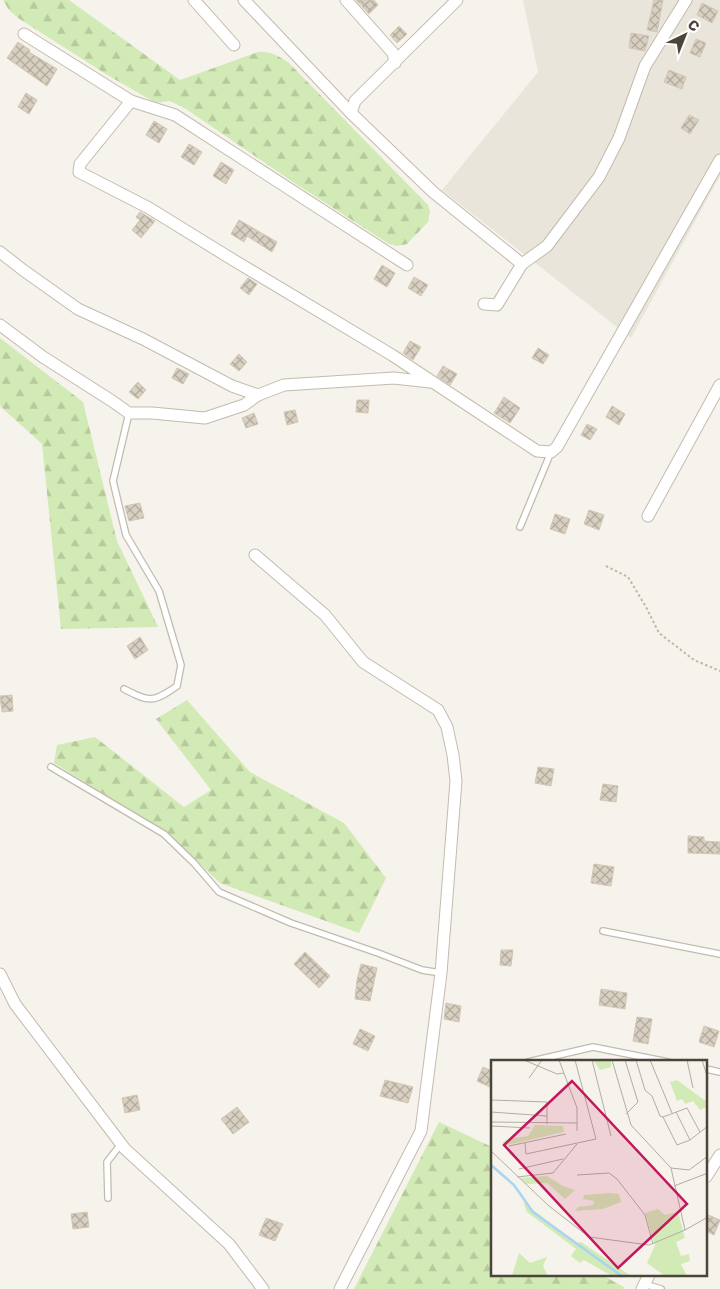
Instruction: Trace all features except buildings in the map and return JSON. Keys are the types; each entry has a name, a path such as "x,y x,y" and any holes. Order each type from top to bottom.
{"street":[{"path":"194,0 234,45"},
{"path":"244,0 351,113 433,192 522,264"},
{"path":"346,0 393,53 395,63"},
{"path":"351,113 356,101 457,0"},
{"path":"484,304 497,304 522,264 547,246 599,177 619,138 645,66 686,0"},
{"path":"24,34 131,101 174,115 407,265"},
{"path":"131,101 80,164 78,172 149,208 392,355 537,451 551,452 557,447 720,160"},
{"path":"0,252 78,309 143,339 232,386 258,395"},
{"path":"0,325 43,357 130,413 152,412 204,418 244,405 258,395 284,385 394,378 433,383"},
{"path":"648,516 720,385"},
{"path":"255,555 325,615 363,662 438,710 447,727 453,755 456,781 441,973 422,1131 340,1289"},
{"path":"0,974 15,1004 121,1144 229,1244 263,1289"},
{"path":"708,1174 720,1154"}],"lane":[{"path":"124,689 145,700 163,696 177,686 181,665 158,591 126,535 113,482 130,413"},
{"path":"520,527 551,452"},
{"path":"51,767 164,834 194,863 218,892 291,923 422,970 441,973"},
{"path":"603,931 720,954"},
{"path":"537,1060 593,1047 658,1060"},
{"path":"108,1198 107,1162 121,1144"},
{"path":"645,1283 661,1289"}],"path":[{"path":"606,566 628,577 659,633 694,660 720,671"}],"shaded area":[{"path":"523,0 720,0 720,176 631,338 442,190 538,72"}],"green space":[{"path":"3,0 69,0 180,80 258,52 267,52 278,56 289,63 428,205 430,212 428,222 407,244 397,246 389,244 293,182 186,109 170,101 156,103 109,76 18,18 9,10"},
{"path":"0,338 83,402 117,541 158,627 61,629 42,444 0,406"},
{"path":"187,700 250,772 344,823 386,878 359,933 220,883 168,834 54,763 57,745 95,737 184,807 211,790 156,719"},
{"path":"439,1122 491,1147 491,1276 604,1276 624,1287 623,1289 354,1289"}]}
